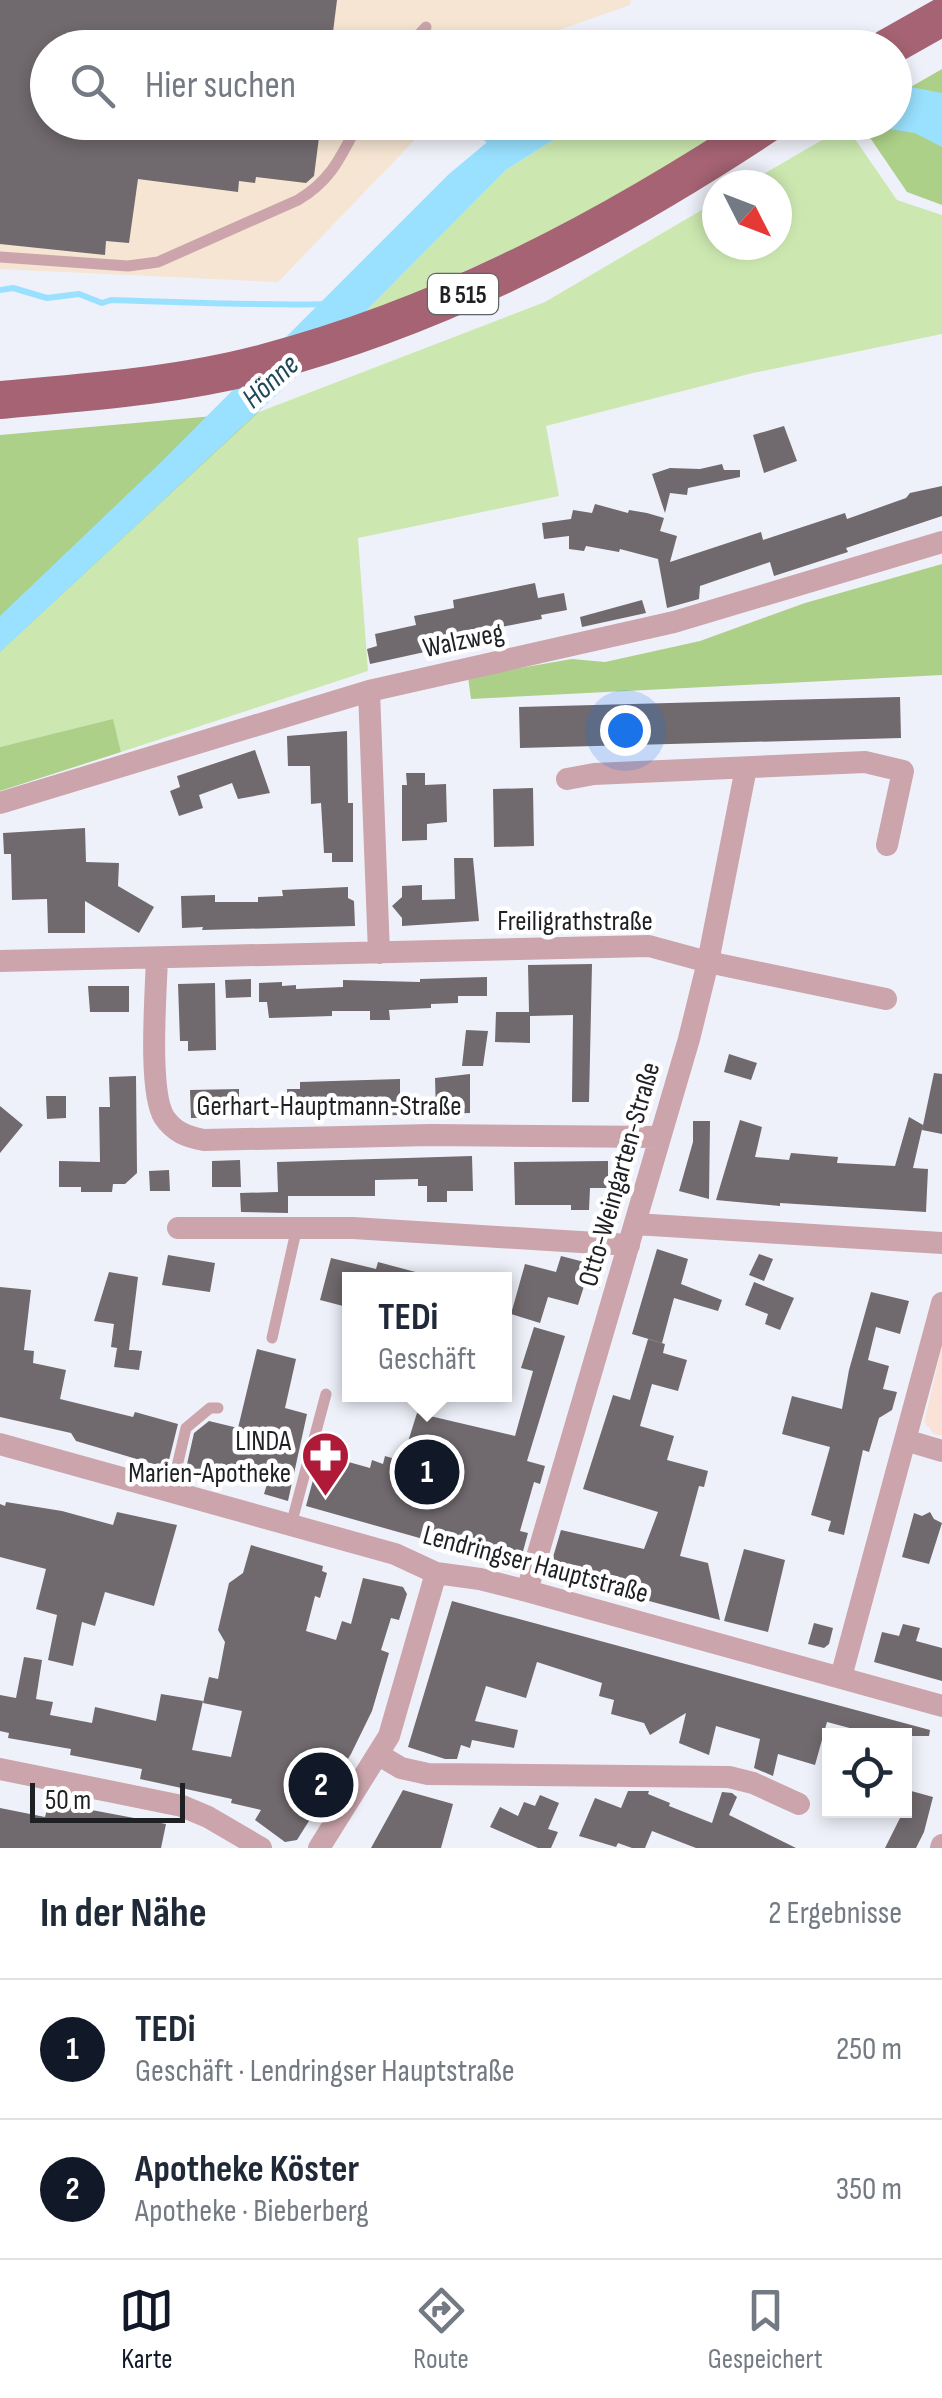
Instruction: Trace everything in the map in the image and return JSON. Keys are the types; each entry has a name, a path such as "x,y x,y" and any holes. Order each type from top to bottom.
{"main road":[{"path":"912,34 942,16"},
{"name":"B 515","path":"0,400 198,376 261,364 410,316 581,237 742,140"}],"street":[{"name":"Walzweg","path":"0,803 369,690 674,622 942,542"},
{"path":"369,690 379,953"},
{"path":"566,779 594,774 866,762 903,772 887,845"},
{"name":"Otto-Weingarten-Straße","path":"527,1591 708,962 746,768"},
{"name":"Freiligrathstraße","path":"0,962 649,946 886,999"},
{"name":"Gerhart-Hauptmann-Straße","path":"157,958 159,1105 175,1130 188,1137 660,1138"},
{"path":"178,1228 298,1227 942,1243"},
{"path":"841,1678 942,1303"},
{"path":"905,1440 942,1451"},
{"name":"Lendringser Hauptstraße","path":"0,1444 395,1554 436,1573 527,1591 942,1706"},
{"path":"319,1848 379,1755 400,1702 436,1573"},
{"path":"379,1755 401,1768 428,1774 729,1777 753,1783 799,1804"},
{"path":"0,1769 182,1806 261,1848"}],"lane":[{"path":"423,30 426,27"},
{"path":"0,256 128,266 158,262 319,188 331,175 349,140"},
{"path":"272,1338 298,1227"},
{"path":"291,1525 326,1394"},
{"path":"171,1492 186,1428 210,1408 218,1408"}],"shaded area":[{"path":"0,0 631,0 630,5 559,30 30,30 30,140 415,140 278,282 0,269"},
{"path":"942,1346 942,1436 934,1434 924,1422"}],"green space":[{"path":"942,69 942,205 907,192 872,140 912,140 912,86"},
{"path":"553,140 712,140 577,221 359,318 506,170"},
{"path":"822,140 856,140 897,200 942,215 942,334 753,373 546,426 559,496 358,538 368,671 121,752 113,720 0,747 0,652 259,412 545,302 702,210 702,260 792,260 792,170 771,170"},
{"path":"259,412 0,652 0,435"},
{"path":"942,564 942,675 471,699 468,677 572,659 605,662 700,641 805,603"},
{"path":"113,719 121,752 0,791 0,747"}],"water":[{"path":"912,87 942,93 942,147 915,133"},
{"name":"Hönne","path":"490,140 553,140 506,170 359,318 0,652 0,616 155,468 449,174"}],"building":[{"path":"0,0 337,0 333,30 30,30 30,140 319,140 314,176 306,183 256,177 255,183 239,181 238,192 138,179 129,243 106,241 105,255 0,244"},
{"path":"784,426 797,461 764,473 753,435"},
{"path":"722,464 724,470 740,470 740,477 688,488 687,495 670,493 665,513 652,474 670,468 700,469"},
{"path":"942,486 942,516 774,576 770,562 700,586 699,599 667,608 658,559 620,549 569,549 569,536 544,539 542,523 571,519 573,510 592,513 595,504 664,518 660,531 677,536 670,562 761,532 763,540 845,513 847,519 906,498 910,493"},
{"path":"535,583 538,598 564,593 567,610 541,615 542,619 450,637 452,646 370,664 367,649 377,646 375,634 416,625 414,616 454,608 453,600"},
{"path":"642,600 646,613 582,627 580,617"},
{"path":"900,697 901,738 520,748 519,707"},
{"path":"347,731 353,862 332,862 332,853 324,853 321,803 311,804 310,766 288,766 287,736"},
{"path":"255,750 270,793 238,799 232,783 199,795 203,808 179,816 170,791 180,787 177,776"},
{"path":"406,773 425,773 425,785 446,784 447,822 427,824 427,840 402,841 402,785 407,785"},
{"path":"533,788 534,846 494,847 493,789"},
{"path":"85,828 86,862 119,863 118,886 154,907 139,933 85,901 85,933 48,933 47,899 12,900 11,854 4,854 3,833"},
{"path":"454,858 473,858 479,921 402,926 402,918 392,906 402,897 402,886 422,885 422,900 455,899"},
{"path":"348,887 348,898 354,901 355,926 182,928 181,896 215,895 215,902 258,902 258,897 283,896 282,890"},
{"path":"592,964 589,1102 572,1102 573,1015 530,1016 530,1043 495,1042 496,1012 529,1012 528,965"},
{"path":"487,977 487,996 458,996 458,1003 389,1010 390,1020 370,1020 370,1011 269,1018 267,1002 259,1002 259,983 282,982 282,986 296,985 296,989 343,987 343,980 420,982"},
{"path":"251,979 251,997 226,998 225,980"},
{"path":"215,983 216,1050 188,1051 188,1041 180,1041 178,984"},
{"path":"88,986 129,986 129,1012 90,1012"},
{"path":"466,1030 488,1031 483,1066 462,1066"},
{"path":"729,1054 757,1063 751,1080 724,1072"},
{"path":"934,1073 942,1074 942,1134 922,1130"},
{"path":"470,1074 470,1113 436,1114 435,1078"},
{"path":"136,1076 137,1173 125,1184 113,1184 112,1192 59,1187 59,1161 100,1162 99,1107 110,1107 109,1077"},
{"path":"400,1079 400,1115 288,1117 287,1089 300,1089 300,1082"},
{"path":"239,1089 239,1117 191,1118 190,1090"},
{"path":"46,1096 66,1096 66,1118 47,1119"},
{"path":"0,1106 23,1125 0,1153"},
{"path":"909,1117 923,1125 913,1168 928,1169 926,1212 716,1200 740,1120 762,1127 755,1157 789,1160 791,1153 838,1157 837,1163 895,1166"},
{"path":"693,1121 710,1121 709,1199 679,1191 693,1142"},
{"path":"472,1156 473,1191 447,1191 447,1202 427,1202 427,1186 418,1186 418,1179 375,1180 375,1196 288,1196 288,1213 241,1212 240,1193 278,1192 277,1162"},
{"path":"240,1160 241,1187 212,1187 212,1161"},
{"path":"608,1161 608,1188 590,1188 589,1210 571,1210 571,1205 515,1205 514,1162"},
{"path":"169,1170 170,1191 150,1191 149,1171"},
{"path":"657,1249 688,1259 681,1284 722,1300 718,1311 674,1298 662,1343 632,1334"},
{"path":"759,1254 773,1259 764,1281 749,1275"},
{"path":"168,1255 215,1263 210,1292 162,1285"},
{"path":"561,1256 588,1263 600,1288 585,1283 578,1305 548,1297 540,1323 512,1314 525,1264 556,1272"},
{"path":"331,1258 376,1269 378,1262 416,1272 342,1272 342,1306 320,1300"},
{"path":"109,1272 138,1277 129,1350 111,1347 114,1324 94,1321"},
{"path":"754,1282 794,1298 780,1330 765,1324 768,1314 745,1305"},
{"path":"0,1287 31,1290 24,1350 34,1351 33,1363 66,1370 60,1399 178,1424 167,1468 76,1441 71,1433 0,1417"},
{"path":"871,1292 909,1301 900,1334 876,1327 868,1360 889,1366 883,1389 897,1392 892,1410 879,1418 869,1452 863,1450 844,1535 828,1531 831,1521 811,1515 830,1447 782,1434 792,1396 842,1409"},
{"path":"534,1327 565,1336 527,1461 545,1466 540,1484 534,1482 520,1531 528,1533 519,1566 306,1506 320,1454 370,1468 372,1460 383,1464 385,1456 402,1461 417,1413 515,1436 533,1371 521,1368"},
{"path":"648,1339 665,1344 663,1353 687,1360 678,1391 652,1384 640,1426 674,1436 667,1460 708,1471 704,1487 699,1486 680,1556 708,1563 720,1620 548,1574 561,1530 644,1549 658,1512 583,1489 613,1395 630,1400"},
{"path":"117,1348 142,1351 139,1370 114,1367"},
{"path":"257,1349 296,1359 285,1408 307,1414 288,1501 264,1494 268,1481 229,1472 218,1472 216,1481 185,1473 194,1433 209,1421 238,1428"},
{"path":"6,1502 113,1525 117,1512 177,1525 154,1606 105,1592 95,1626 82,1622 73,1666 48,1660 57,1615 36,1609 46,1569 0,1557 0,1504 5,1506"},
{"path":"930,1512 942,1523 929,1564 902,1557 914,1513 922,1516"},
{"path":"251,1545 323,1566 322,1571 327,1573 320,1598 315,1596 306,1631 336,1640 342,1621 351,1624 363,1578 403,1587 407,1594 399,1620 391,1618 381,1650 389,1653 372,1711 351,1754 297,1840 285,1842 255,1820 261,1810 231,1803 232,1799 140,1779 142,1769 70,1755 71,1749 8,1738 9,1733 0,1731 0,1695 16,1698 24,1657 42,1660 36,1699 53,1702 50,1715 92,1723 95,1707 156,1721 161,1694 203,1701 192,1750 231,1757 242,1711 203,1703 209,1677 218,1679 225,1642 218,1630 229,1583 243,1573"},
{"path":"744,1549 785,1560 768,1632 724,1621"},
{"path":"452,1601 930,1730 929,1736 912,1736 912,1728 850,1728 827,1722 822,1728 815,1765 778,1754 773,1776 754,1768 760,1739 716,1726 709,1755 679,1743 686,1713 650,1735 644,1723 611,1714 614,1700 599,1696 602,1683 537,1662 526,1698 486,1686 475,1721 518,1730 514,1748 472,1740 470,1748 461,1745 457,1759 445,1759 408,1747"},
{"path":"814,1623 833,1628 824,1648 808,1644"},
{"path":"903,1624 920,1628 916,1641 942,1648 942,1681 874,1662 882,1632 899,1636"},
{"path":"403,1790 453,1804 441,1848 371,1848"},
{"path":"628,1791 649,1791 669,1806 712,1823 722,1792 732,1793 737,1797 729,1815 796,1848 696,1848 652,1831 645,1848 632,1848 579,1836 595,1798 621,1808"},
{"path":"912,1791 933,1797 916,1848 885,1848 900,1818 912,1818"},
{"path":"540,1795 559,1803 548,1829 558,1832 551,1848 538,1848 490,1827 500,1807 518,1816 524,1802 535,1806"},
{"path":"49,1802 166,1824 161,1848 0,1848 0,1808 45,1817"}],"waterway":[{"path":"488,140 494,146"},
{"path":"0,290 13,288 47,298 79,294 102,303 111,300 330,304"}],"place":[{"name":"TEDi","path":"427,1472"},
{"name":"LINDA Marien-Apotheke","path":"326,1498"},
{"name":"Apotheke Köster","path":"321,1785"}]}
